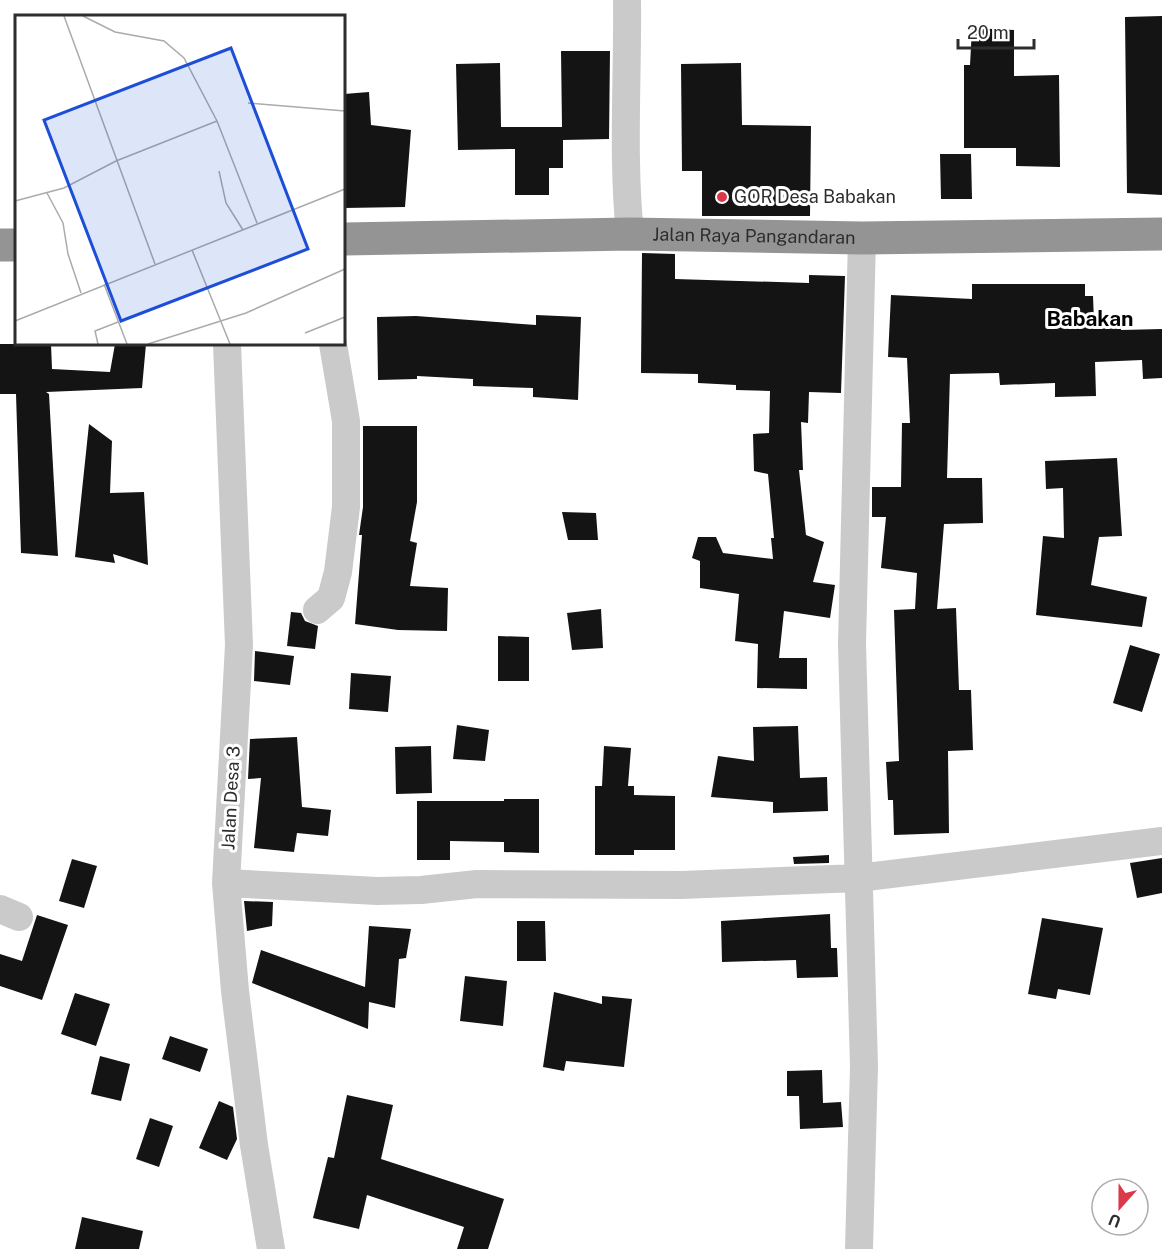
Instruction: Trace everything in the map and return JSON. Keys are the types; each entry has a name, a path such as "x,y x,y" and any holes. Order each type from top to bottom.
{"highway":[{"name":"Jalan Raya Pangandaran","path":"345,239 630,234 862,238 1162,234"}],"street":[{"path":"627,0 628,78 624,177 630,234"},
{"path":"859,1249 864,1066 852,644 862,238"},
{"name":"Jalan Desa 3","path":"228,345 239,645 226,883 235,991 254,1145 271,1249"},
{"path":"317,610 331,598 338,572 346,507 346,421 333,345"},
{"path":"226,883 377,891 421,890 477,884 681,885 858,878 1162,841"}],"building":[{"path":"1162,16 1162,195 1127,193 1125,17"},
{"path":"972,28 1014,30 1014,76 1059,75 1060,167 1016,166 1016,148 964,148 964,65 970,65"},
{"path":"561,51 610,51 609,139 563,140 563,168 549,168 549,195 515,195 515,149 458,150 456,64 500,63 501,127 562,127"},
{"path":"741,63 742,125 811,126 810,216 702,216 702,171 682,171 681,64"},
{"path":"369,92 371,125 411,130 405,207 345,208 345,94"},
{"path":"940,154 971,154 972,199 941,199"},
{"path":"642,253 675,254 675,279 809,283 809,275 845,276 841,393 809,392 808,423 801,422 803,470 799,470 806,535 824,542 813,582 835,585 830,618 784,611 779,658 807,658 807,689 757,688 758,644 735,641 739,594 700,588 700,561 692,558 698,537 716,537 723,553 773,559 771,538 774,538 768,474 754,471 753,434 769,433 770,391 736,390 736,385 698,383 698,374 641,373"},
{"path":"972,284 1085,284 1085,296 1093,296 1094,322 1121,322 1121,330 1162,329 1162,378 1143,379 1142,360 1095,362 1096,396 1055,397 1055,383 1000,385 999,373 950,374 947,478 982,478 983,523 944,524 937,609 956,608 959,690 971,690 973,750 948,751 949,833 894,835 893,800 888,800 886,762 899,761 894,610 915,609 917,573 881,568 886,517 872,517 872,487 901,487 902,423 910,423 907,358 888,357 891,295 972,299"},
{"path":"536,315 581,317 578,400 533,397 533,388 473,386 473,379 417,376 417,379 378,380 377,317 416,316 536,325"},
{"path":"0,344 51,345 52,369 110,372 115,345 146,345 142,388 46,392 49,394 58,556 21,553 16,394 0,394"},
{"path":"89,424 112,441 110,493 144,492 148,565 113,554 115,563 75,557"},
{"path":"363,426 417,426 417,502 410,541 417,543 410,586 448,588 447,631 398,630 355,624 362,535 359,535 363,507"},
{"path":"1117,458 1122,536 1099,537 1091,585 1147,597 1142,627 1036,615 1043,536 1064,538 1063,488 1046,489 1045,461"},
{"path":"562,512 596,513 598,540 568,540"},
{"path":"601,609 603,648 572,650 567,613"},
{"path":"291,612 301,613 305,621 318,626 315,649 287,646"},
{"path":"498,636 529,637 529,681 498,681"},
{"path":"1130,645 1160,654 1142,712 1113,703"},
{"path":"255,651 294,656 290,685 254,681"},
{"path":"351,673 391,676 388,712 349,709"},
{"path":"457,725 489,730 485,761 453,759"},
{"path":"798,726 800,778 827,777 828,811 773,813 773,802 711,797 718,756 754,761 753,727"},
{"path":"297,737 302,807 331,810 328,836 297,833 294,852 254,848 261,778 248,779 250,739"},
{"path":"431,746 432,793 396,794 395,747"},
{"path":"604,746 631,748 628,786 634,786 634,795 675,796 675,850 634,850 634,855 595,855 595,786 602,786"},
{"path":"504,799 539,799 539,853 504,852 504,842 450,841 450,860 417,860 417,801 504,801"},
{"path":"829,855 829,863 794,864 793,857"},
{"path":"1162,858 1162,893 1137,898 1130,863"},
{"path":"72,859 97,866 84,908 59,901"},
{"path":"244,901 273,902 272,926 247,931"},
{"path":"830,914 831,948 837,948 838,977 797,978 796,960 722,962 721,921"},
{"path":"37,915 68,925 42,1000 0,986 0,954 22,961"},
{"path":"1042,918 1103,928 1090,995 1058,989 1056,999 1028,994"},
{"path":"517,921 545,921 546,961 517,961"},
{"path":"369,926 411,929 406,958 399,959 395,1008 369,1002 368,1029 252,983 261,950 365,987"},
{"path":"465,976 507,981 503,1026 460,1021"},
{"path":"554,992 602,1004 602,996 632,999 624,1067 566,1061 564,1071 543,1067"},
{"path":"75,993 110,1004 96,1046 61,1034"},
{"path":"170,1036 208,1049 200,1072 162,1059"},
{"path":"100,1056 130,1064 121,1101 91,1094"},
{"path":"822,1070 823,1103 841,1102 843,1127 800,1129 799,1096 787,1096 787,1071"},
{"path":"347,1095 393,1105 381,1159 504,1199 488,1249 457,1249 464,1227 367,1195 359,1229 313,1218 328,1157 334,1158"},
{"path":"219,1101 233,1107 237,1139 227,1160 199,1148"},
{"path":"150,1118 173,1126 159,1167 136,1159"},
{"path":"82,1217 143,1231 139,1249 75,1249"}],"place":[{"name":"GOR Desa Babakan","path":"722,197"}],"district":[{"name":"Babakan","path":"1090,319"}]}
